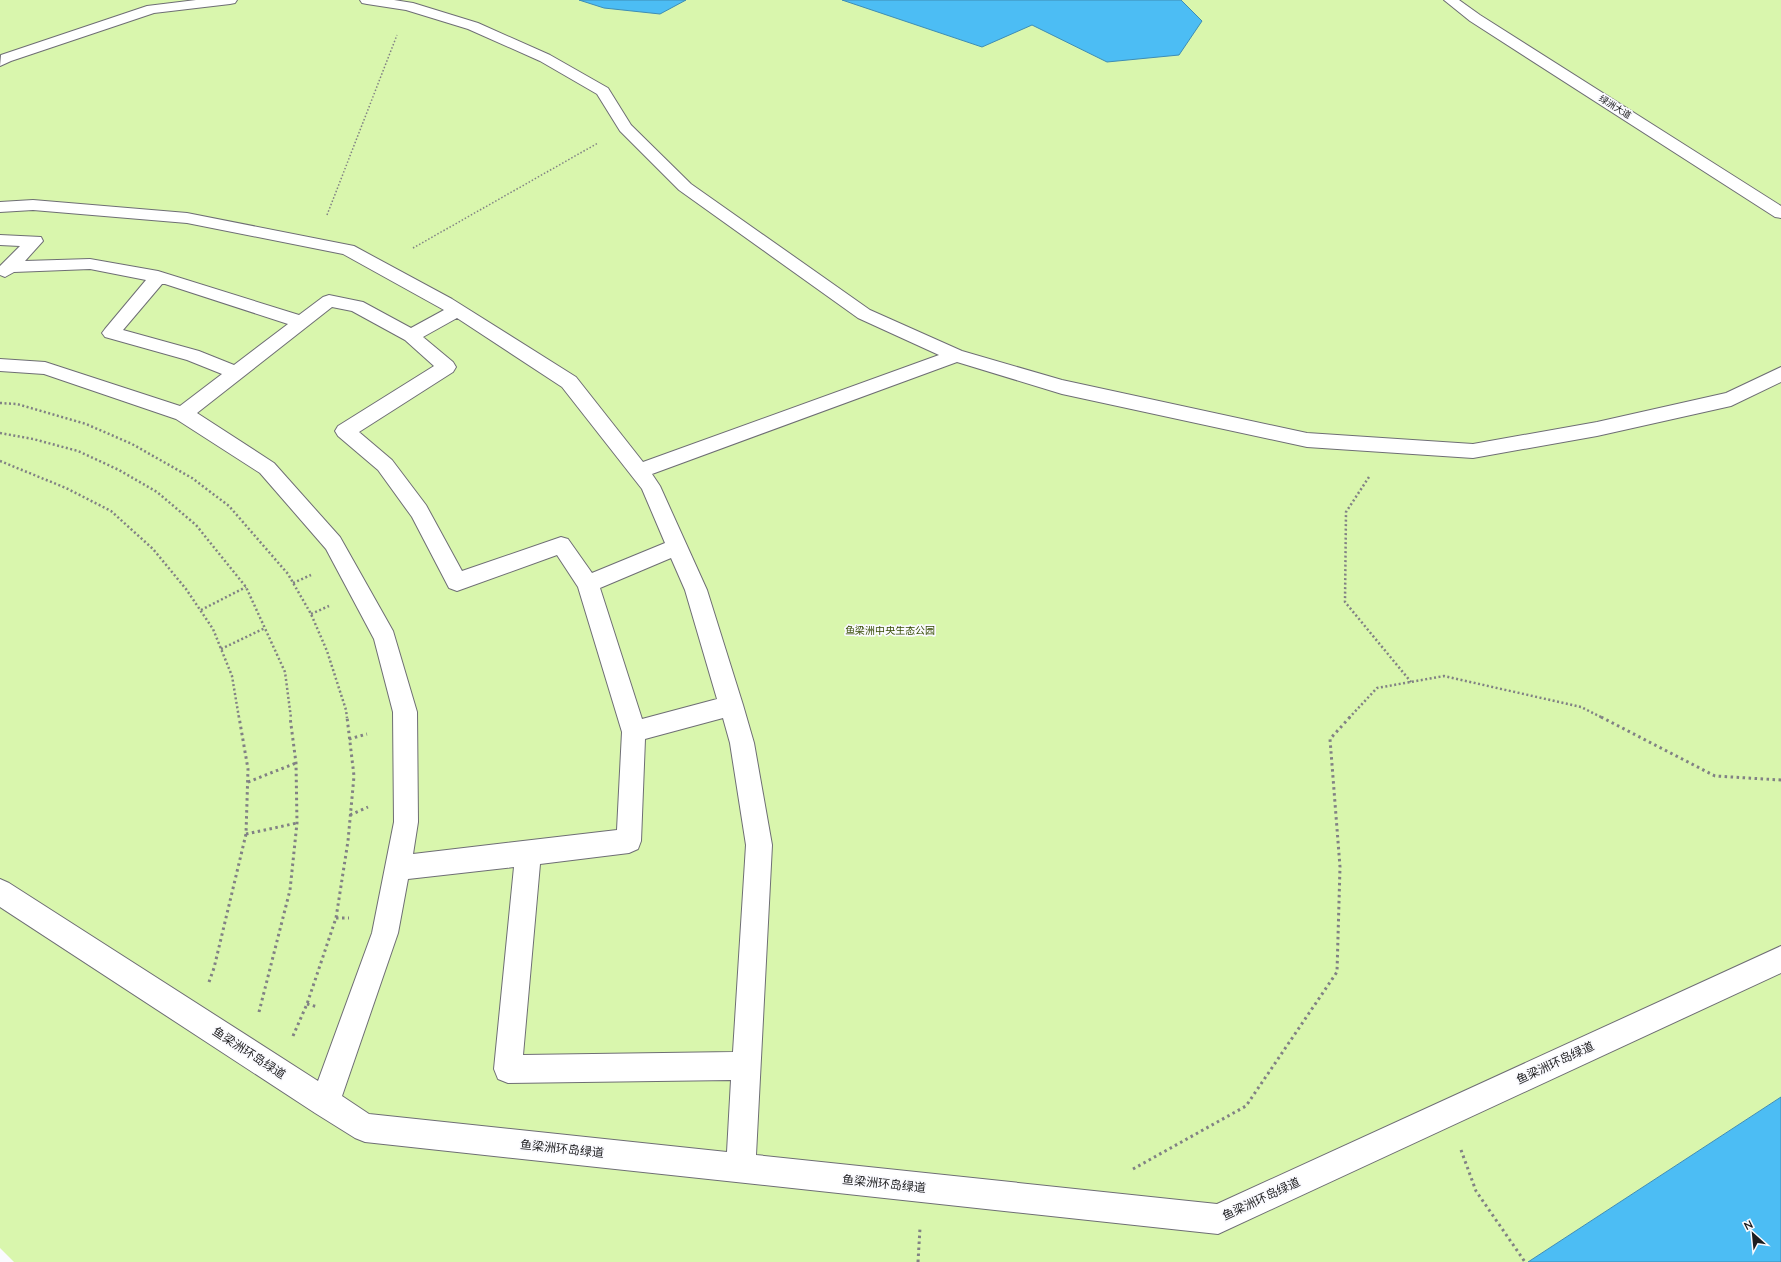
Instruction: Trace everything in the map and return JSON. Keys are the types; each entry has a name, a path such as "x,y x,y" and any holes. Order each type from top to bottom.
{"street":[{"path":"0,62 6,58 152,10 230,0"},
{"path":"367,0 408,6 473,26 545,58 603,91 625,128 685,187 864,314 956,355 1062,387 1307,440 1473,451 1597,429 1731,399 1781,374"},
{"name":"绿洲大道","path":"1450,0 1475,18 1781,213"},
{"path":"0,207 33,205 187,218 348,250 457,310 568,382 639,471 650,486 696,590 742,743 759,845 741,1169"},
{"path":"0,240 36,240 5,271"},
{"path":"5,271 90,264 158,277 302,322"},
{"path":"158,277 111,333 193,355 236,372"},
{"path":"183,414 329,301 357,306 411,336 447,367 345,430 385,465 419,511 457,582 561,545 588,584 634,732 629,841 397,868"},
{"path":"411,336 457,310"},
{"path":"639,471 956,355"},
{"path":"0,365 45,368 183,414 268,468 333,543 385,638 405,712 406,822 385,933 325,1103"},
{"path":"588,584 677,547"},
{"path":"634,732 731,706"},
{"path":"528,852 508,1069 746,1066"},
{"name":"鱼梁洲环岛绿道","path":"0,892 365,1128 1218,1219 1781,959"}],"path":[{"path":"316,243 408,6"},
{"path":"380,267 625,128"},
{"path":"0,403 17,404 86,424 132,444 192,478 229,506 288,574 311,614 327,650 346,710 354,776 348,841 336,918 307,1004 278,1072"},
{"path":"0,433 33,439 78,452 119,470 157,492 196,525 246,587 285,672 296,763 297,823 290,890 249,1053"},
{"path":"1390,445 1346,512 1345,602 1411,682"},
{"path":"0,461 66,488 111,512 153,549 186,589 213,629 232,676 248,769 246,834 214,968 195,1018"},
{"path":"201,610 246,587"},
{"path":"221,649 265,628"},
{"path":"1132,1170 1246,1106 1338,972 1340,868 1330,739 1377,688 1444,676 1581,707 1715,776 1781,780"},
{"path":"248,782 296,763"},
{"path":"246,834 297,823"},
{"path":"1447,1114 1476,1191 1524,1262"}],"green space":[{"name":"鱼梁洲中央生态公园","path":"0,0 1781,0 1781,1097 1528,1262 14,1262 0,1248"}],"water":[{"path":"579,0 686,0 660,14 604,8"},
{"path":"842,0 1181,0 1202,21 1179,55 1107,62 1032,25 982,47"},
{"path":"1781,1097 1781,1262 1528,1262"}]}
